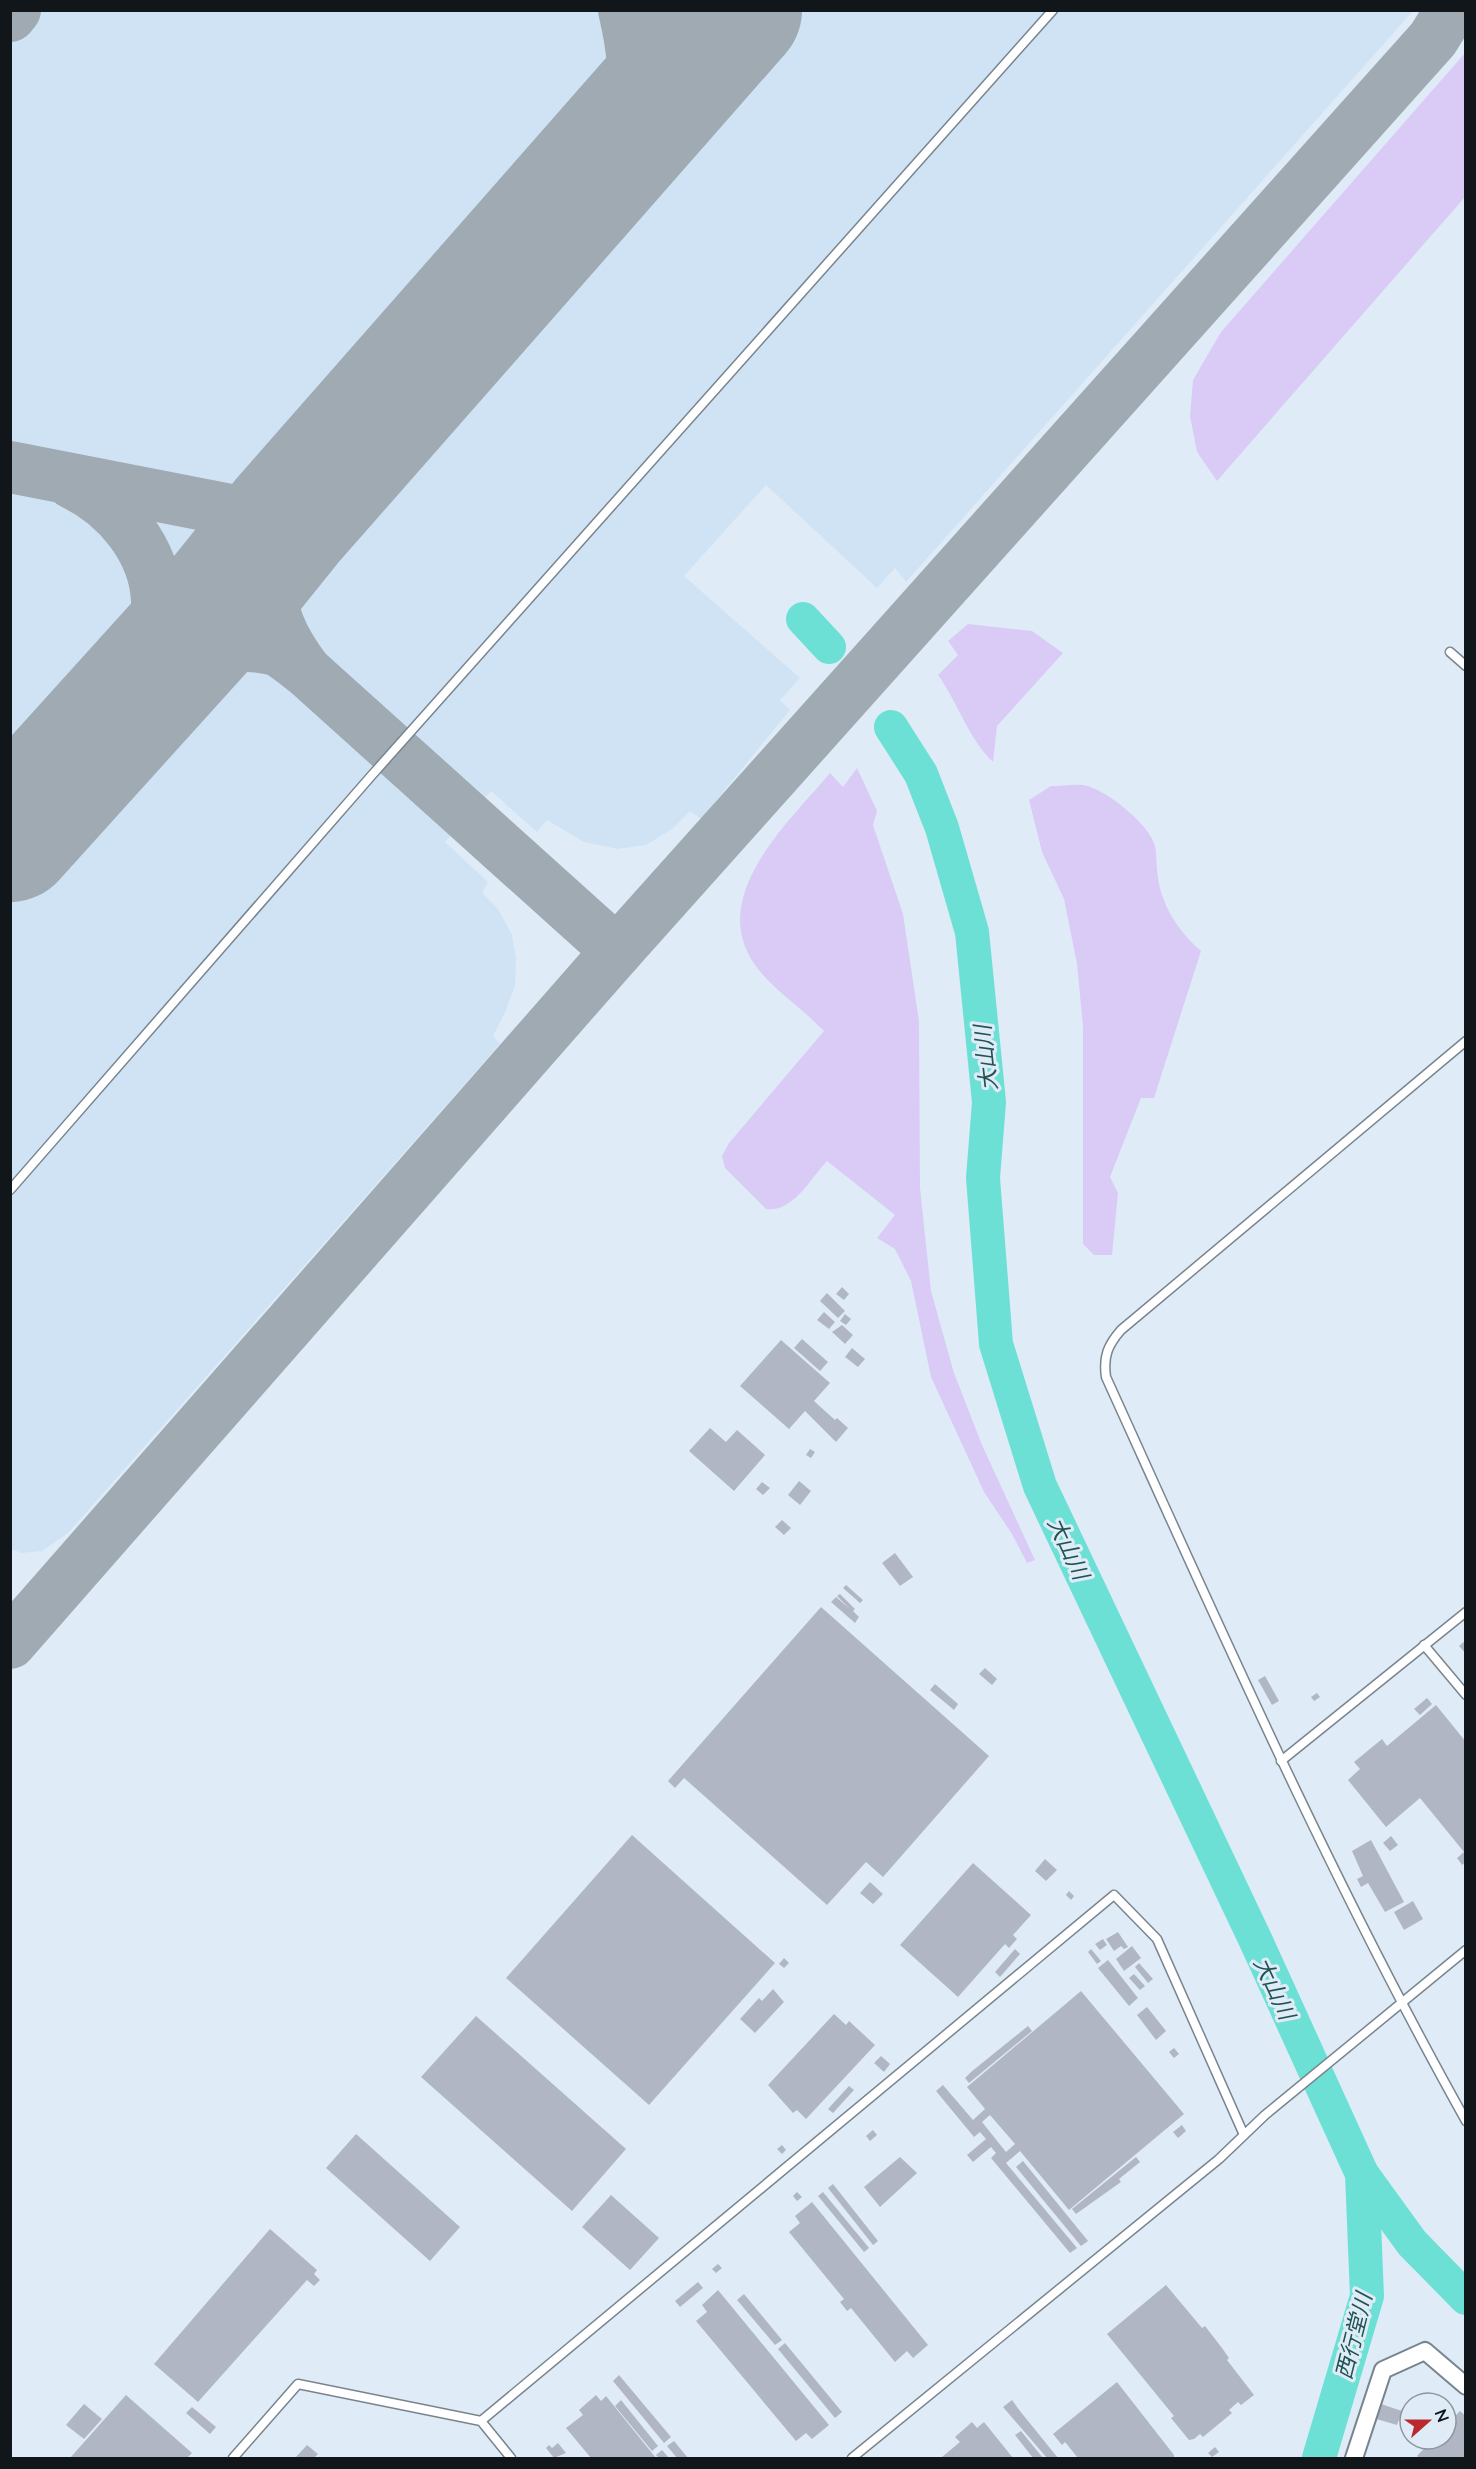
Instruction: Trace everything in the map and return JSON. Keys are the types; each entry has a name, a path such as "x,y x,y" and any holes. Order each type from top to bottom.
{"street":[{"path":"1354,2458 1383,2370 1425,2352 1466,2386"}],"lane":[{"path":"10,1190 372,775 1053,10"},
{"path":"1450,652 1466,666"},
{"path":"1466,1041 1121,1330 1106,1352 1106,1377 1281,1761 1400,2004 1466,2121"},
{"path":"1281,1761 1466,1612"},
{"path":"1424,1645 1466,1695"},
{"path":"481,2421 1114,1895 1157,1939 1244,2135"},
{"path":"852,2458 1219,2159 1265,2115 1466,1950"},
{"path":"232,2458 297,2384 481,2421 511,2458"}],"shaded area":[{"path":"11,11 1413,11 906,582 895,568 877,588 766,485 684,576 800,678 780,700 790,710 701,819 690,811 672,829 646,845 618,849 584,842 547,820 537,832 491,791 445,842 488,882 482,893 498,909 512,935 516,958 515,986 493,1036 500,1044 68,1533 42,1551 22,1553 11,1549"},
{"path":"1465,53 1465,197 1217,481 1197,452 1190,416 1193,380 1221,332"},
{"path":"968,624 1032,631 1063,653 997,726 993,762 984,753 970,731 938,675 958,655 948,641"},
{"path":"857,768 877,811 873,825 903,914 919,1021 920,1188 931,1291 954,1373 982,1445 1035,1560 1027,1563 1012,1534 984,1492 931,1377 911,1281 895,1249 877,1238 895,1215 827,1161 793,1200 776,1209 766,1209 725,1168 722,1156 729,1143 824,1031 758,969 744,943 740,916 746,889 774,839 830,773 843,787"},
{"path":"1084,785 1096,789 1117,802 1137,819 1152,838 1155,846 1158,878 1163,899 1179,927 1201,951 1154,1098 1141,1098 1110,1177 1118,1193 1112,1255 1094,1255 1083,1244 1083,1027 1077,964 1064,899 1042,852 1029,800 1051,786"}],"building":[{"path":"842,1287 849,1294 844,1300 836,1294"},
{"path":"827,1293 845,1311 838,1318 820,1301"},
{"path":"824,1312 835,1322 829,1329 817,1320"},
{"path":"845,1314 851,1319 846,1325 840,1321"},
{"path":"842,1325 853,1335 845,1344 832,1332"},
{"path":"802,1339 828,1362 820,1371 794,1348"},
{"path":"781,1340 830,1383 814,1401 835,1420 837,1418 848,1428 836,1442 805,1411 789,1429 740,1386"},
{"path":"852,1348 865,1359 858,1367 845,1357"},
{"path":"710,1428 726,1442 737,1430 765,1455 734,1491 689,1451"},
{"path":"810,1449 815,1452 811,1458 806,1455"},
{"path":"799,1481 811,1491 800,1505 788,1495"},
{"path":"762,1482 770,1488 763,1495 756,1489"},
{"path":"782,1520 791,1528 784,1535 775,1527"},
{"path":"895,1553 913,1577 900,1586 882,1563"},
{"path":"846,1585 863,1600 860,1603 843,1588"},
{"path":"840,1594 855,1609 853,1611 859,1617 855,1623 831,1602 836,1597 850,1609 837,1596"},
{"path":"821,1607 989,1756 883,1877 866,1862 827,1905 684,1778 675,1788 668,1781"},
{"path":"1466,1640 1466,1654 1459,1646"},
{"path":"985,1668 997,1679 992,1685 979,1674"},
{"path":"1265,1676 1279,1701 1272,1705 1258,1680"},
{"path":"935,1684 958,1704 954,1710 930,1690"},
{"path":"1317,1693 1320,1697 1314,1701 1311,1697"},
{"path":"1427,1698 1432,1704 1420,1715 1414,1709"},
{"path":"1436,1705 1466,1742 1466,1862 1462,1865 1457,1858 1464,1852 1420,1798 1386,1827 1348,1780 1360,1769 1354,1762 1382,1739 1387,1746"},
{"path":"632,1835 775,1963 649,2105 506,1978"},
{"path":"1391,1836 1398,1845 1390,1851 1383,1843"},
{"path":"1371,1840 1404,1902 1385,1912 1368,1883 1361,1887 1357,1879 1363,1876 1352,1851"},
{"path":"1045,1859 1057,1870 1046,1881 1035,1871"},
{"path":"973,1863 1031,1915 1013,1935 1017,1939 1009,1948 1005,1944 958,1997 900,1945"},
{"path":"870,1882 883,1894 873,1904 860,1893"},
{"path":"1069,1891 1074,1896 1071,1900 1066,1895"},
{"path":"1413,1901 1423,1919 1404,1930 1394,1912"},
{"path":"1118,1932 1128,1947 1124,1949 1121,1946 1114,1951 1106,1939"},
{"path":"1103,1939 1107,1945 1100,1950 1095,1944"},
{"path":"1132,1946 1141,1958 1124,1971 1116,1959"},
{"path":"1015,1949 1020,1954 1000,1977 995,1972"},
{"path":"1091,1949 1101,1961 1097,1964 1088,1952"},
{"path":"784,1958 789,1963 784,1968 779,1964"},
{"path":"1108,1960 1138,1998 1129,2006 1098,1968"},
{"path":"1139,1963 1153,1979 1148,1983 1135,1967"},
{"path":"1134,1974 1145,1986 1140,1990 1129,1978"},
{"path":"773,1989 784,2002 755,2033 740,2019 759,1998 762,2001"},
{"path":"1081,1991 1184,2114 1069,2210 1020,2151 1006,2163 1077,2248 1070,2253 991,2158 996,2153 991,2147 973,2162 967,2155 986,2139 980,2132 974,2137 936,2091 943,2085 973,2120 985,2109 967,2087","holes":["990,2115 1015,2144 1006,2152 982,2122"]},
{"path":"1147,2007 1166,2031 1156,2040 1137,2015"},
{"path":"834,2014 846,2025 849,2021 875,2045 806,2119 797,2110 793,2113 768,2085"},
{"path":"476,2016 626,2149 572,2211 421,2077"},
{"path":"1028,2026 1032,2031 969,2083 965,2078 971,2072"},
{"path":"1174,2048 1179,2054 1174,2058 1169,2052"},
{"path":"881,2056 890,2064 884,2072 874,2063"},
{"path":"849,2086 854,2090 833,2113 828,2109"},
{"path":"1182,2125 1186,2131 1178,2138 1173,2132"},
{"path":"873,2130 877,2135 870,2141 866,2136"},
{"path":"356,2134 460,2227 430,2261 326,2168"},
{"path":"782,2145 786,2150 782,2154 777,2149"},
{"path":"900,2157 917,2173 880,2207 864,2187"},
{"path":"1136,2157 1140,2162 1119,2179 1121,2182 1076,2214 1072,2209"},
{"path":"1023,2161 1088,2241 1081,2246 1016,2167"},
{"path":"833,2184 878,2241 873,2245 828,2188"},
{"path":"797,2192 802,2197 797,2201 793,2196"},
{"path":"823,2192 869,2248 864,2252 818,2196"},
{"path":"611,2195 659,2238 630,2270 582,2227"},
{"path":"812,2202 928,2345 913,2358 907,2351 895,2362 851,2308 847,2311 840,2302 844,2299 789,2232 800,2223 795,2216"},
{"path":"270,2229 317,2270 314,2274 320,2280 314,2286 307,2280 198,2402 154,2364"},
{"path":"718,2264 722,2268 716,2273 712,2269"},
{"path":"698,2282 703,2288 680,2307 675,2301"},
{"path":"1166,2285 1202,2328 1205,2326 1254,2395 1241,2405 1238,2402 1229,2410 1232,2413 1203,2437 1200,2434 1189,2440 1171,2418 1174,2416 1107,2334"},
{"path":"718,2290 829,2425 812,2439 806,2433 796,2441 696,2321 707,2312 702,2305"},
{"path":"744,2294 782,2340 775,2345 737,2300"},
{"path":"785,2343 842,2412 835,2418 778,2349"},
{"path":"619,2375 671,2437 664,2443 613,2381"},
{"path":"1117,2382 1174,2455 1174,2458 1078,2458 1065,2442 1062,2445 1053,2434"},
{"path":"126,2395 192,2453 187,2458 70,2458"},
{"path":"596,2395 601,2401 606,2396 656,2458 591,2458 566,2428 583,2415 579,2410"},
{"path":"621,2400 658,2446 652,2451 615,2406"},
{"path":"1012,2400 1058,2458 1047,2458 1003,2407"},
{"path":"1378,2403 1398,2410 1397,2425 1373,2418"},
{"path":"84,2404 102,2419 84,2439 66,2425"},
{"path":"192,2407 216,2427 210,2434 186,2413"},
{"path":"1460,2411 1466,2416 1466,2458 1420,2458 1417,2456 1422,2451 1458,2451 1458,2413"},
{"path":"972,2422 977,2428 984,2422 1013,2458 943,2458 960,2442 955,2437"},
{"path":"1021,2431 1043,2458 1033,2458 1015,2435"},
{"path":"674,2441 688,2458 677,2458 667,2446"},
{"path":"558,2443 566,2453 554,2458 546,2448 549,2445 552,2448"},
{"path":"307,2445 318,2454 314,2458 295,2458"},
{"path":"1215,2447 1219,2452 1212,2457 1208,2453"},
{"path":"662,2450 669,2458 659,2458 656,2455"}],"waterway":[{"name":"大山川","path":"803,619 829,647"},
{"name":"大山川","path":"891,727 921,774 942,828 972,932 989,1102 983,1178 996,1344 1040,1486 1255,1939 1362,2174 1412,2243 1466,2298"},
{"name":"西行堂川","path":"1319,2458 1367,2296 1362,2174"}],"taxiway":[{"path":"10,16 15,10"},
{"path":"612,153 627,113 632,87 631,49 624,10"},
{"path":"10,1643 617,951 1433,39 1451,10"},
{"path":"10,467 287,521"},
{"path":"72,483 104,503 131,531 141,547 155,582 156,628 146,666 130,703"},
{"path":"276,535 271,567 272,599 284,637 306,671"},
{"path":"162,667 190,657 232,647 261,647 284,654 306,671 617,951"}],"runway":[{"path":"10,836 225,598 287,521 736,10"}]}
